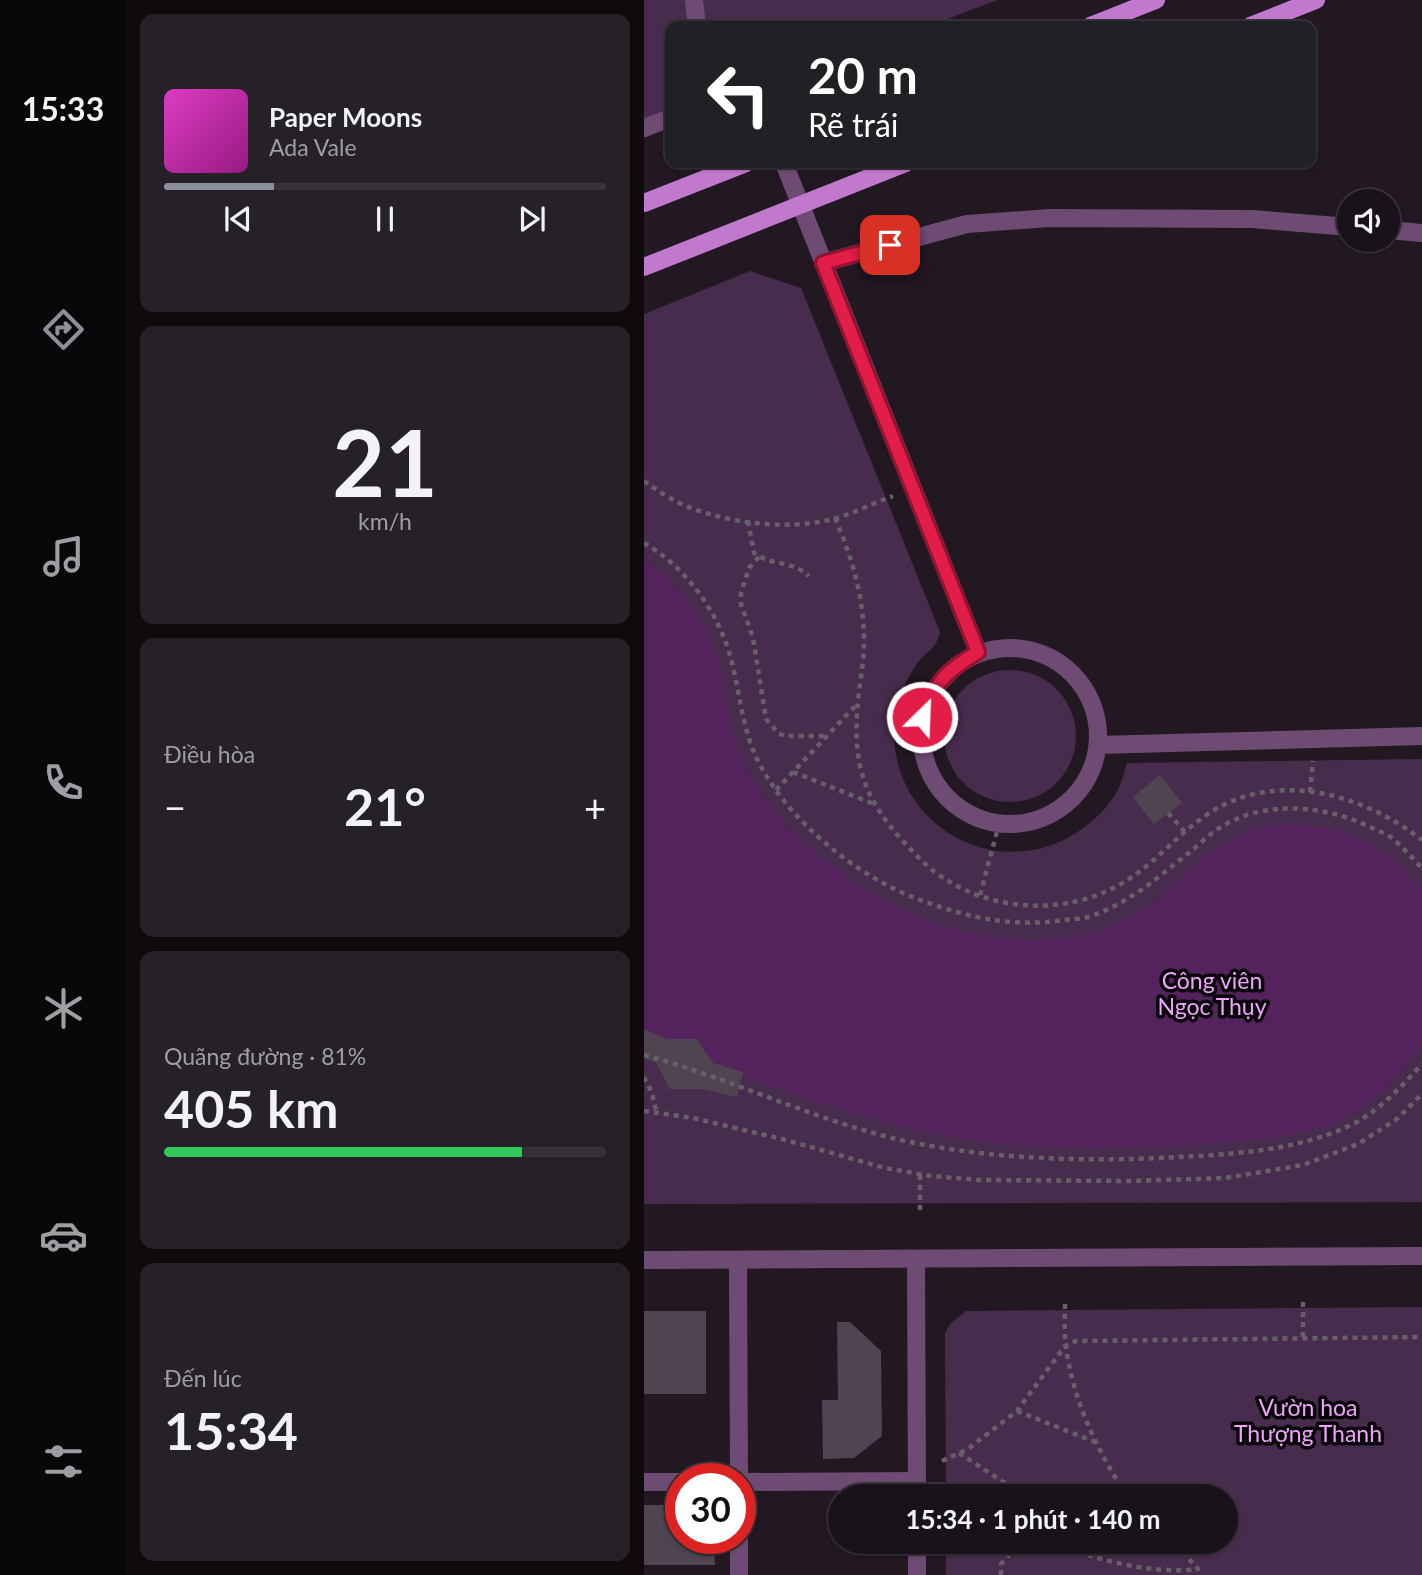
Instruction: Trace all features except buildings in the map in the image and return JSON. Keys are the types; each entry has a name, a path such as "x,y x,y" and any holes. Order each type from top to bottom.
{"main road":[{"path":"1103,21 1156,0"},
{"path":"1263,21 1316,0"},
{"path":"644,203 733,168"},
{"path":"644,267 893,168"}],"street":[{"path":"694,0 696,21"},
{"path":"644,128 665,120"},
{"path":"786,168 978,652"},
{"path":"823,263 967,223 1050,218 1252,219 1337,226"},
{"path":"1400,231 1422,233"},
{"path":"1007,646 1037,651 1063,664 1083,685 1096,711 1098,745 1093,768 1078,793 1056,812 1028,822 999,824 971,816 947,799 929,775 921,747 922,717 933,690 952,667 978,652 1007,646"},
{"path":"1098,745 1422,736"},
{"path":"644,1260 1422,1256"},
{"path":"738,1259 740,1463"},
{"path":"916,1259 917,1484"},
{"path":"756,1481 828,1484"},
{"path":"644,1482 665,1482"},
{"path":"739,1554 740,1575"},
{"path":"917,1554 917,1575"}],"path":[{"path":"644,481 683,505 715,516 748,521 795,523 835,518 913,488"},
{"path":"835,518 856,572 862,607 864,642 856,750 862,779 874,804 893,831 944,879 992,900 1035,908 1085,900 1128,880 1210,813 1249,795 1273,791 1310,792 1344,797 1396,820 1422,840"},
{"path":"748,521 751,546 759,557 800,567 809,576"},
{"path":"644,543 656,550 692,583 715,618 731,658 747,732 758,760 776,790 811,831 857,868 912,897 979,919 1036,924 1089,917 1133,897 1222,826 1261,810 1304,808 1349,817 1391,837 1422,868"},
{"path":"759,557 749,568 741,593 741,604 753,638 766,719 778,733 785,736 826,736"},
{"path":"776,790 858,702"},
{"path":"1310,792 1314,741"},
{"path":"793,772 874,804"},
{"path":"1168,813 1185,832"},
{"path":"980,895 999,824"},
{"path":"644,1055 689,1067 818,1116 909,1142 975,1152 1053,1159 1204,1156 1248,1152 1323,1135 1355,1123 1389,1100 1422,1064"},
{"path":"644,1077 652,1093 656,1111"},
{"path":"644,1111 656,1111 782,1139 920,1175 980,1180 1066,1182 1225,1178 1303,1165 1359,1144 1397,1119 1422,1094"},
{"path":"920,1175 920,1213"},
{"path":"1303,1302 1303,1339"},
{"path":"1065,1304 1065,1346 1076,1395 1096,1442 1120,1484"},
{"path":"942,1461 968,1449 1017,1411 1065,1346 1076,1341 1422,1337"},
{"path":"1017,1411 1096,1442"},
{"path":"959,1453 1006,1484"},
{"path":"1001,1575 1001,1564 1010,1554"},
{"path":"1082,1554 1135,1569 1179,1573 1198,1569 1185,1554"}],"green space":[{"path":"644,0 997,0 942,21 665,21 665,128 644,137"},
{"name":"Công viên Ngọc Thụy","path":"750,271 801,288 940,632 934,646 919,661 909,677 900,697 894,727 900,769 913,798 933,821 958,839 987,849 1018,852 1049,846 1090,823 1115,795 1127,763 1422,759 1422,1202 644,1204 644,314"},
{"path":"1010,670 1035,675 1057,689 1071,711 1076,736 1071,761 1057,783 1035,797 1010,802 985,797 963,783 949,761 944,736 949,711 963,689 985,675"},
{"name":"Vườn hoa Thượng Thanh","path":"1422,1307 1422,1575 946,1575 946,1554 1238,1554 1238,1484 946,1484 945,1333 950,1324 966,1311"}],"shaded area":[{"path":"644,559 680,592 707,634 719,664 725,705 740,756 766,800 801,840 842,874 864,888 912,914 970,933 1031,940 1062,938 1092,933 1135,915 1163,895 1214,850 1249,831 1275,825 1315,826 1335,830 1355,837 1390,857 1422,893 1422,1042 1419,1048 1374,1098 1347,1115 1318,1128 1246,1141 1093,1148 984,1142 912,1129 810,1099 644,1041"}],"route":[{"path":"890,245 823,263 978,652 952,667 933,690 922,717"}]}
